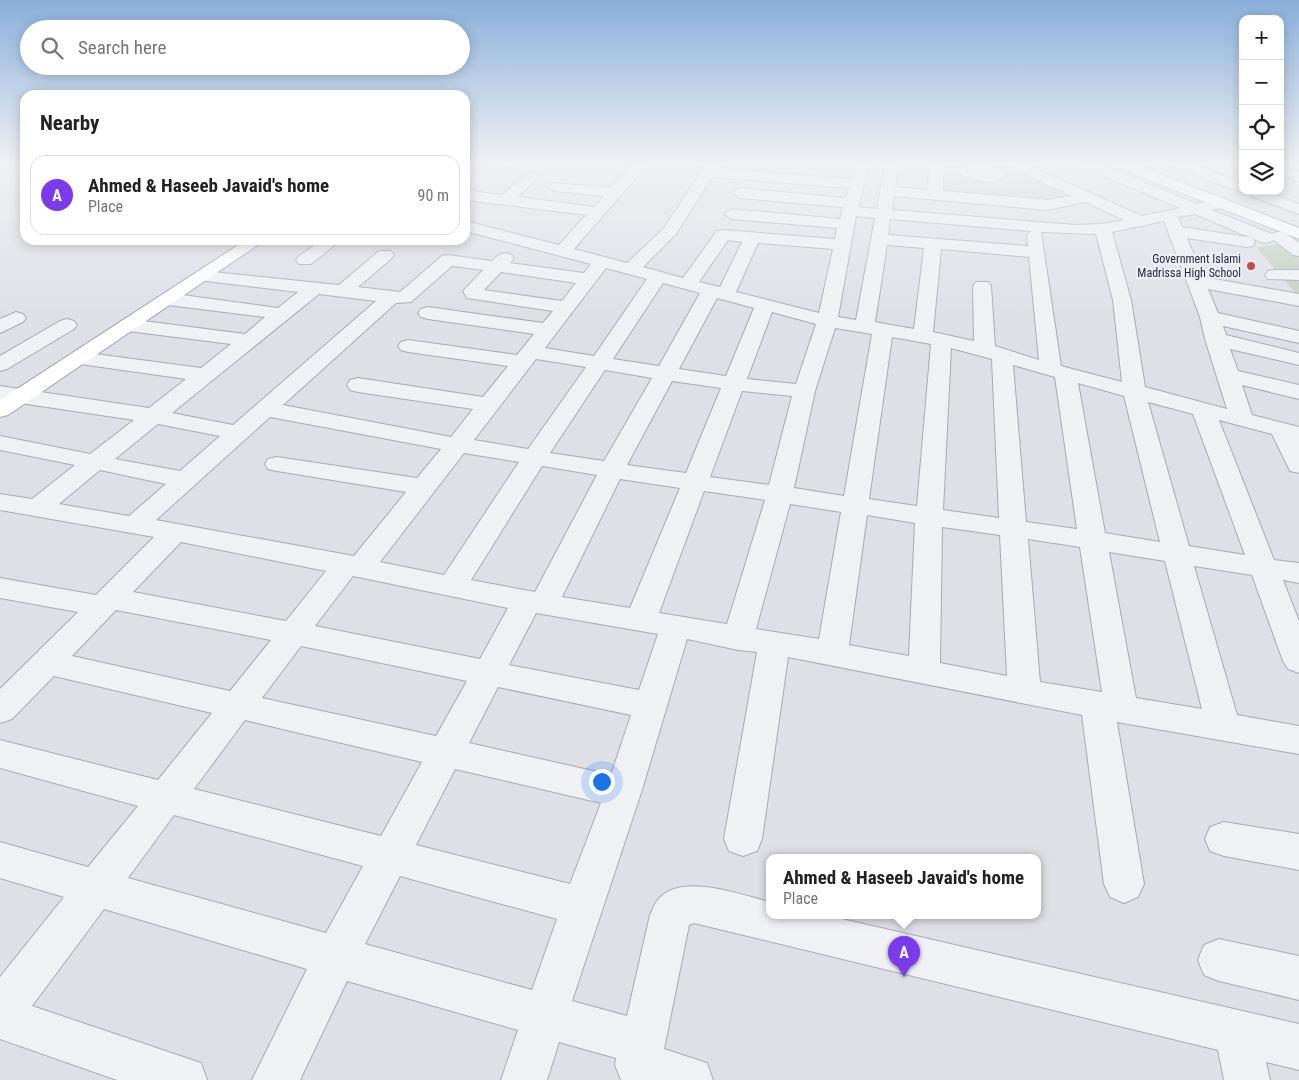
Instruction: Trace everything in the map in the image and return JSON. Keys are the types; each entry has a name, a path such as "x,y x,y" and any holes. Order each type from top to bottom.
{"main road":[{"path":"1248,214 1288,233"},
{"path":"1248,214 1288,233"},
{"path":"0,410 11,394 80,358 250,245"}],"street":[{"path":"563,251 596,214"},
{"path":"631,269 670,230 680,214"},
{"path":"688,284 723,235 752,238 807,214"},
{"path":"738,639 779,496 804,391 827,321 848,214"},
{"path":"832,653 854,505 874,328 878,239 883,214"},
{"path":"888,214 1075,230 1104,229 1141,220"},
{"path":"1128,214 1141,220 1172,223 1251,242 1288,233"},
{"path":"1172,223 1186,214"},
{"path":"1216,214 1288,233 1299,251"},
{"path":"1172,223 1210,317 1215,338 1229,375 1242,419"},
{"path":"470,227 563,251 596,270"},
{"path":"1034,227 1036,252 1058,372 1092,540 1124,884"},
{"path":"1104,229 1122,300 1134,391 1223,726"},
{"path":"275,1080 336,957 488,673 536,602 665,373 752,238"},
{"path":"878,239 1036,252"},
{"path":"524,241 472,291 474,294 567,307"},
{"path":"924,672 929,517 932,243"},
{"path":"305,260 327,245"},
{"path":"343,291 385,255"},
{"path":"134,526 265,409 398,297 448,260 495,267 596,270 631,269 827,321 932,338 1290,431 1299,466"},
{"path":"0,1012 292,633 423,487 596,270"},
{"path":"1274,274 1299,275"},
{"path":"204,276 398,297 454,306"},
{"path":"452,586 535,457 658,277"},
{"path":"982,286 993,353 1012,530 1024,692"},
{"path":"1198,287 1299,300"},
{"path":"1198,287 1299,314"},
{"path":"37,508 315,288"},
{"path":"168,299 283,314"},
{"path":"524,1080 652,706 658,623 695,483 765,305"},
{"path":"428,313 549,330"},
{"path":"1210,317 1299,337"},
{"path":"0,366 67,325"},
{"path":"128,325 248,340"},
{"path":"1215,338 1299,359"},
{"path":"408,346 599,362 734,384 804,391"},
{"path":"80,358 205,375"},
{"path":"1229,375 1299,392"},
{"path":"358,385 489,405"},
{"path":"11,394 154,416 238,433"},
{"path":"265,409 458,445 612,470 1012,530 1092,540 1299,574"},
{"path":"1203,409 1266,570 1299,661"},
{"path":"0,443 96,460 186,480"},
{"path":"277,464 423,487"},
{"path":"0,502 175,532 738,639 832,653 1109,708 1299,740"},
{"path":"0,710 175,532"},
{"path":"6,595 105,602 292,633 652,706"},
{"path":"742,839 774,644"},
{"path":"46,662 623,793"},
{"path":"0,754 167,796 389,857 582,906"},
{"path":"1224,839 1299,852"},
{"path":"0,860 546,1016 639,1063 690,1080"},
{"path":"639,1063 671,915 680,907 694,904 1299,1047"},
{"path":"1219,960 1299,978"},
{"path":"0,1017 184,1080"},
{"path":"1237,1032 1247,1080"}],"green space":[{"path":"1299,242 1299,297 1256,247"}],"place":[{"name":"Government Islami Madrissa High School","path":"1251,266"},
{"name":"Ahmed & Haseeb Javaid's home","path":"904,977"}]}
